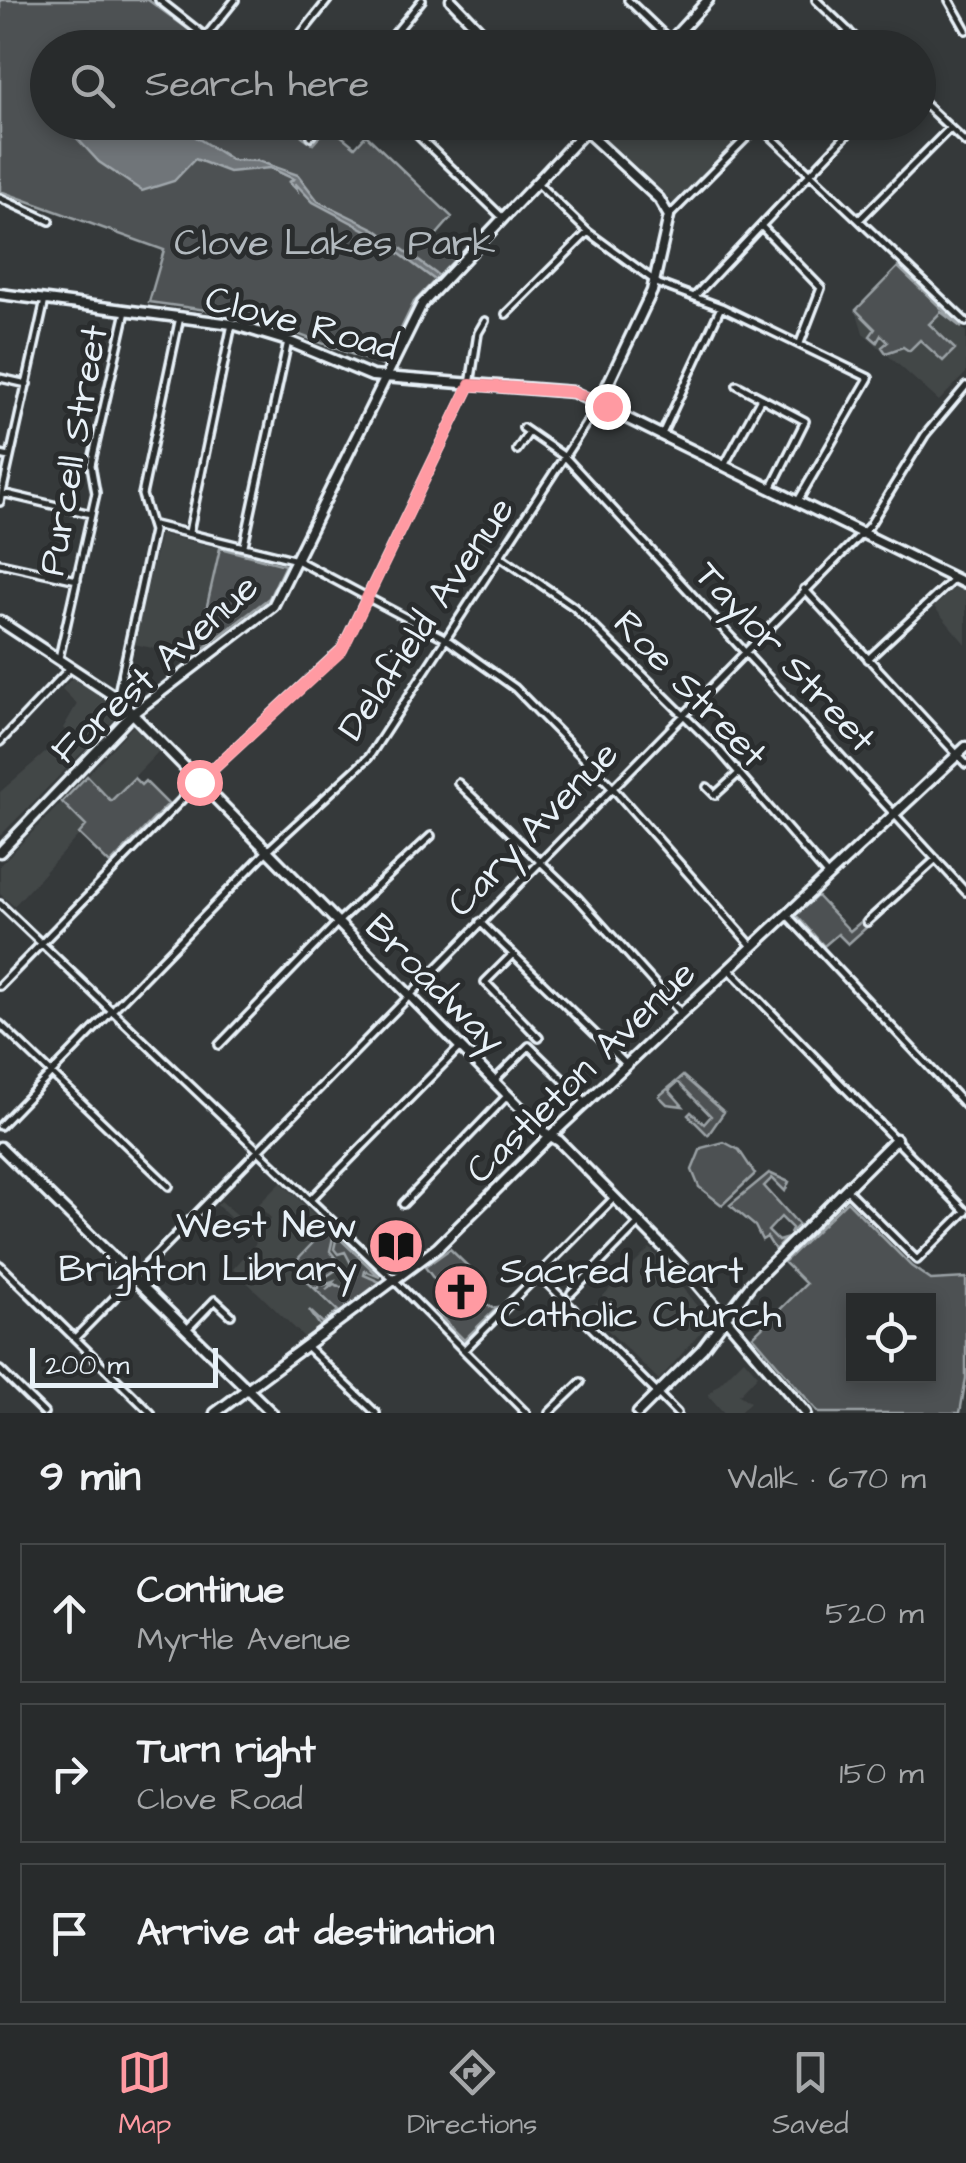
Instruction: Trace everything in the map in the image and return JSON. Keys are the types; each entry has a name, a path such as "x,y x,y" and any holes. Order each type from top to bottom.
{"street":[{"path":"159,0 198,30"},
{"path":"211,30 234,0"},
{"path":"304,30 328,0"},
{"path":"397,30 422,0"},
{"path":"451,0 475,30"},
{"path":"628,0 656,30"},
{"path":"683,30 708,0"},
{"path":"816,0 848,30"},
{"path":"949,0 966,30"},
{"path":"936,115 966,143"},
{"path":"858,220 950,128"},
{"path":"423,140 504,218"},
{"name":"Forest Avenue","path":"0,852 132,714 268,611 297,560 422,304 578,140"},
{"path":"595,140 659,199 669,216 743,140"},
{"path":"776,140 966,322"},
{"path":"694,298 842,140"},
{"path":"537,183 588,232 654,282 721,307 869,378 799,500"},
{"path":"0,198 50,221"},
{"name":"Delafield Avenue","path":"0,1126 267,851 369,758 600,403 654,282 669,216"},
{"path":"762,227 821,288 800,343"},
{"path":"506,314 588,232"},
{"name":"Clove Road","path":"0,294 232,324 288,341 358,372 385,378 573,392 863,530 966,584"},
{"path":"0,502 45,299"},
{"path":"662,434 721,307"},
{"name":"Purcell Street","path":"59,658 96,490 91,465 126,311"},
{"path":"117,698 154,524 142,495 180,317"},
{"path":"0,986 199,782 342,650 470,385 478,333 485,321"},
{"path":"189,532 232,324"},
{"path":"244,546 288,341"},
{"path":"0,378 27,384"},
{"path":"737,385 806,421 772,487"},
{"name":"Cary Avenue","path":"75,1338 863,530 925,435 966,386"},
{"path":"724,464 761,398"},
{"name":"Taylor Street","path":"517,450 526,430 565,456 966,892"},
{"path":"0,455 10,457"},
{"path":"2,493 92,514"},
{"path":"154,524 297,560 370,594 446,639 515,688 611,786 751,945"},
{"name":"Roe Street","path":"500,556 574,607 738,773 827,875"},
{"path":"0,563 77,580"},
{"path":"868,658 956,578"},
{"path":"804,588 966,764"},
{"name":"Broadway","path":"3,626 72,666 117,698 409,996 640,1222 680,1264 800,1411"},
{"path":"0,742 72,666"},
{"name":"Castleton Avenue","path":"215,1413 437,1248 680,1012 966,747"},
{"path":"708,787 715,795 738,773"},
{"path":"458,783 540,860 680,1012"},
{"path":"219,1045 337,923 431,836"},
{"path":"868,922 936,859"},
{"path":"0,904 394,1280 526,1413"},
{"path":"786,914 966,1106"},
{"path":"480,922 626,1064"},
{"path":"512,954 486,982 538,1038"},
{"path":"728,968 966,1211 917,1260 846,1189"},
{"path":"0,1024 169,1186"},
{"path":"494,1081 529,1046 587,1103"},
{"path":"310,1200 460,1047"},
{"path":"403,1204 508,1095"},
{"path":"638,1413 724,1320 751,1284 896,1139"},
{"path":"0,1147 272,1413"},
{"path":"464,1350 615,1196"},
{"path":"571,1294 640,1222"},
{"path":"0,1265 151,1413"},
{"path":"539,1275 678,1413"},
{"path":"187,1329 215,1300 231,1315"},
{"path":"306,1346 376,1413"},
{"path":"0,1370 44,1413"},
{"path":"549,1413 581,1382"}],"shaded area":[{"path":"79,140 201,140 232,160 258,161 298,175 318,201 375,229 439,276 435,280 373,234 313,202 295,183 297,190 289,182 294,179 270,168 229,172 195,159 174,181 142,191 99,162"},
{"path":"605,140 736,140 674,204"},
{"path":"898,267 966,332 966,373 939,401 863,333 856,310"},
{"path":"160,534 220,548 192,657 134,644"},
{"path":"957,585 966,590 966,645 934,607"},
{"path":"73,677 96,690 118,716 0,836 0,792 68,733 63,728 77,704 62,689"},
{"path":"133,726 159,751 111,801 86,776"},
{"path":"62,802 87,826 14,906 0,894 0,865"},
{"path":"281,1182 383,1280 305,1338 233,1269 256,1243 217,1205 221,1201 260,1234 271,1218 258,1205"},
{"path":"650,1248 710,1322 659,1380 588,1311"},
{"path":"744,1359 758,1375 739,1395 750,1402 739,1413 724,1413 708,1395"}],"green space":[{"name":"Clove Lakes Park","path":"0,0 148,0 189,30 30,30 30,140 308,140 313,144 317,140 346,140 355,147 361,140 371,140 452,217 432,240 454,260 414,302 383,366 249,316 149,302 164,250 0,191"},
{"path":"898,267 962,328 941,312 929,324 955,349 943,361 920,340 909,351 903,347 886,353 882,347 888,342 881,335 877,342 870,336 875,329 856,310"},
{"path":"220,548 285,565 269,598 196,654"},
{"path":"87,776 111,801 134,778 141,785 145,781 168,804 110,864 79,834 86,826 62,802"},
{"path":"817,896 850,931 863,920 868,926 848,944 838,934 824,946 796,915"},
{"path":"683,1076 724,1112 708,1135 688,1115 691,1112 704,1124 711,1116 678,1082 669,1090 683,1106 667,1104 659,1096"},
{"path":"724,1142 739,1150 755,1174 722,1205 699,1187 692,1170 701,1148"},
{"path":"769,1173 789,1182 785,1191 772,1178 764,1186 799,1225 790,1234 792,1228 781,1217 768,1231 778,1241 785,1239 775,1250 767,1237 762,1240 755,1226 730,1205"},
{"path":"847,1201 911,1266 931,1280 966,1278 966,1378 960,1413 819,1413 753,1336 806,1284 784,1262"},
{"path":"328,1227 334,1233 330,1251 342,1266 321,1280 324,1285 333,1282 326,1290 334,1284 346,1289 357,1275 345,1252 338,1254 334,1249 337,1236 380,1277 365,1271 364,1275 380,1282 321,1327 309,1310 323,1323 338,1311 315,1289 320,1287 314,1288 297,1272 299,1263 291,1266"},
{"path":"450,1249 482,1280 476,1276 457,1285 465,1277 469,1279 464,1274 448,1288 455,1287 443,1291 425,1267"},
{"path":"455,1299 462,1309 480,1299 492,1308 498,1307 464,1340 436,1312"}],"place":[{"name":"West New Brighton Library","path":"396,1246"},
{"name":"Sacred Heart Catholic Church","path":"461,1292"}],"route":[{"path":"199,782 342,650 470,385 573,392 607,406"}]}
